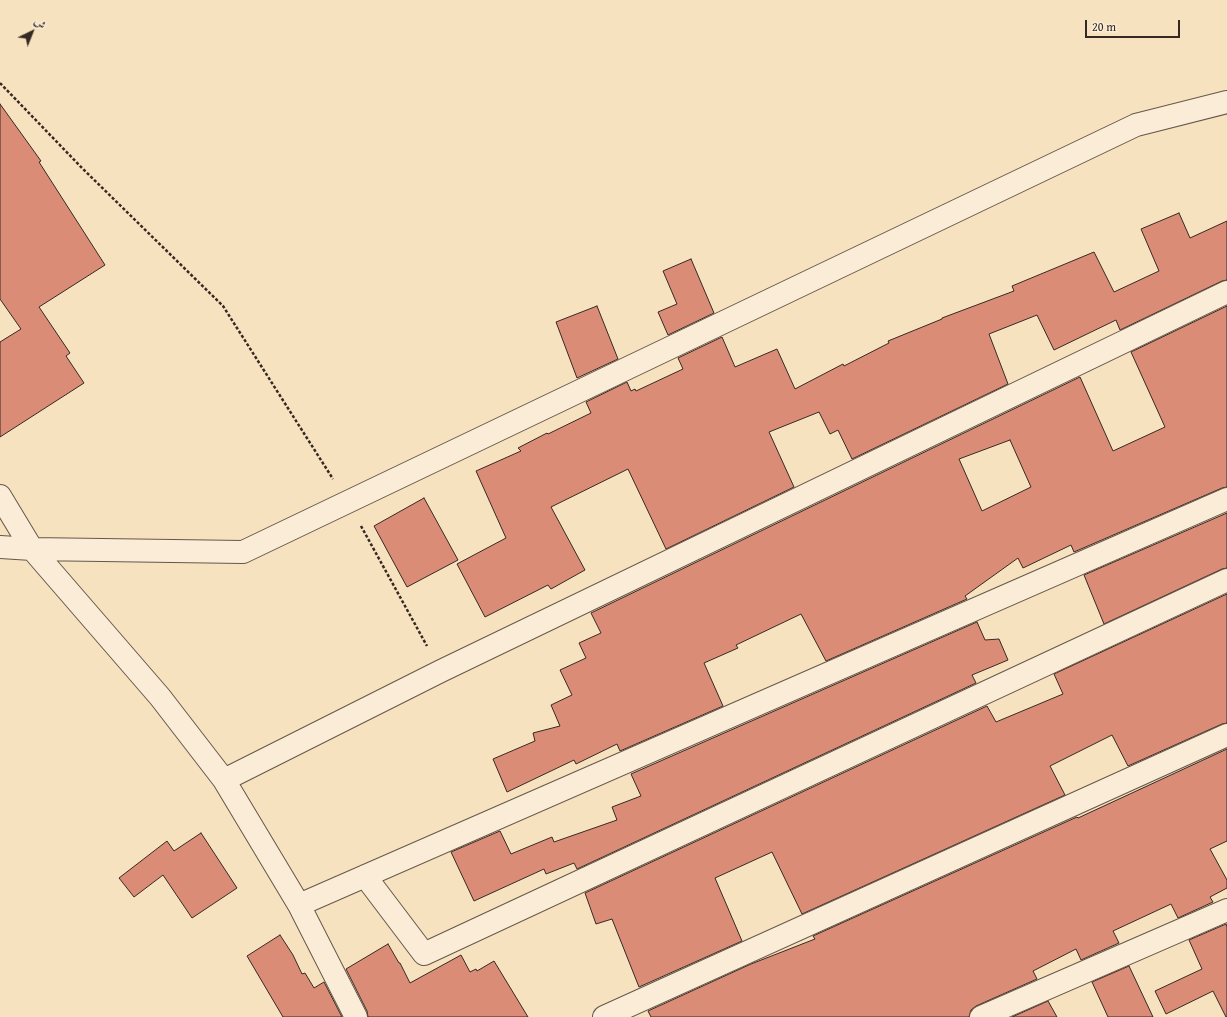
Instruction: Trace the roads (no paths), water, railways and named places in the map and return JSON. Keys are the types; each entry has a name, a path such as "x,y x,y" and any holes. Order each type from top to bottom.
{"street":[{"path":"0,547 32,549 243,552 1136,125 1227,102"},
{"path":"224,780 441,671 1227,292"},
{"path":"0,496 32,549 160,697 224,780 299,905 356,1017"},
{"path":"299,905 1227,499"},
{"path":"365,876 424,954 1227,580"},
{"path":"604,1017 1227,735"},
{"path":"981,1017 1227,910"}]}
